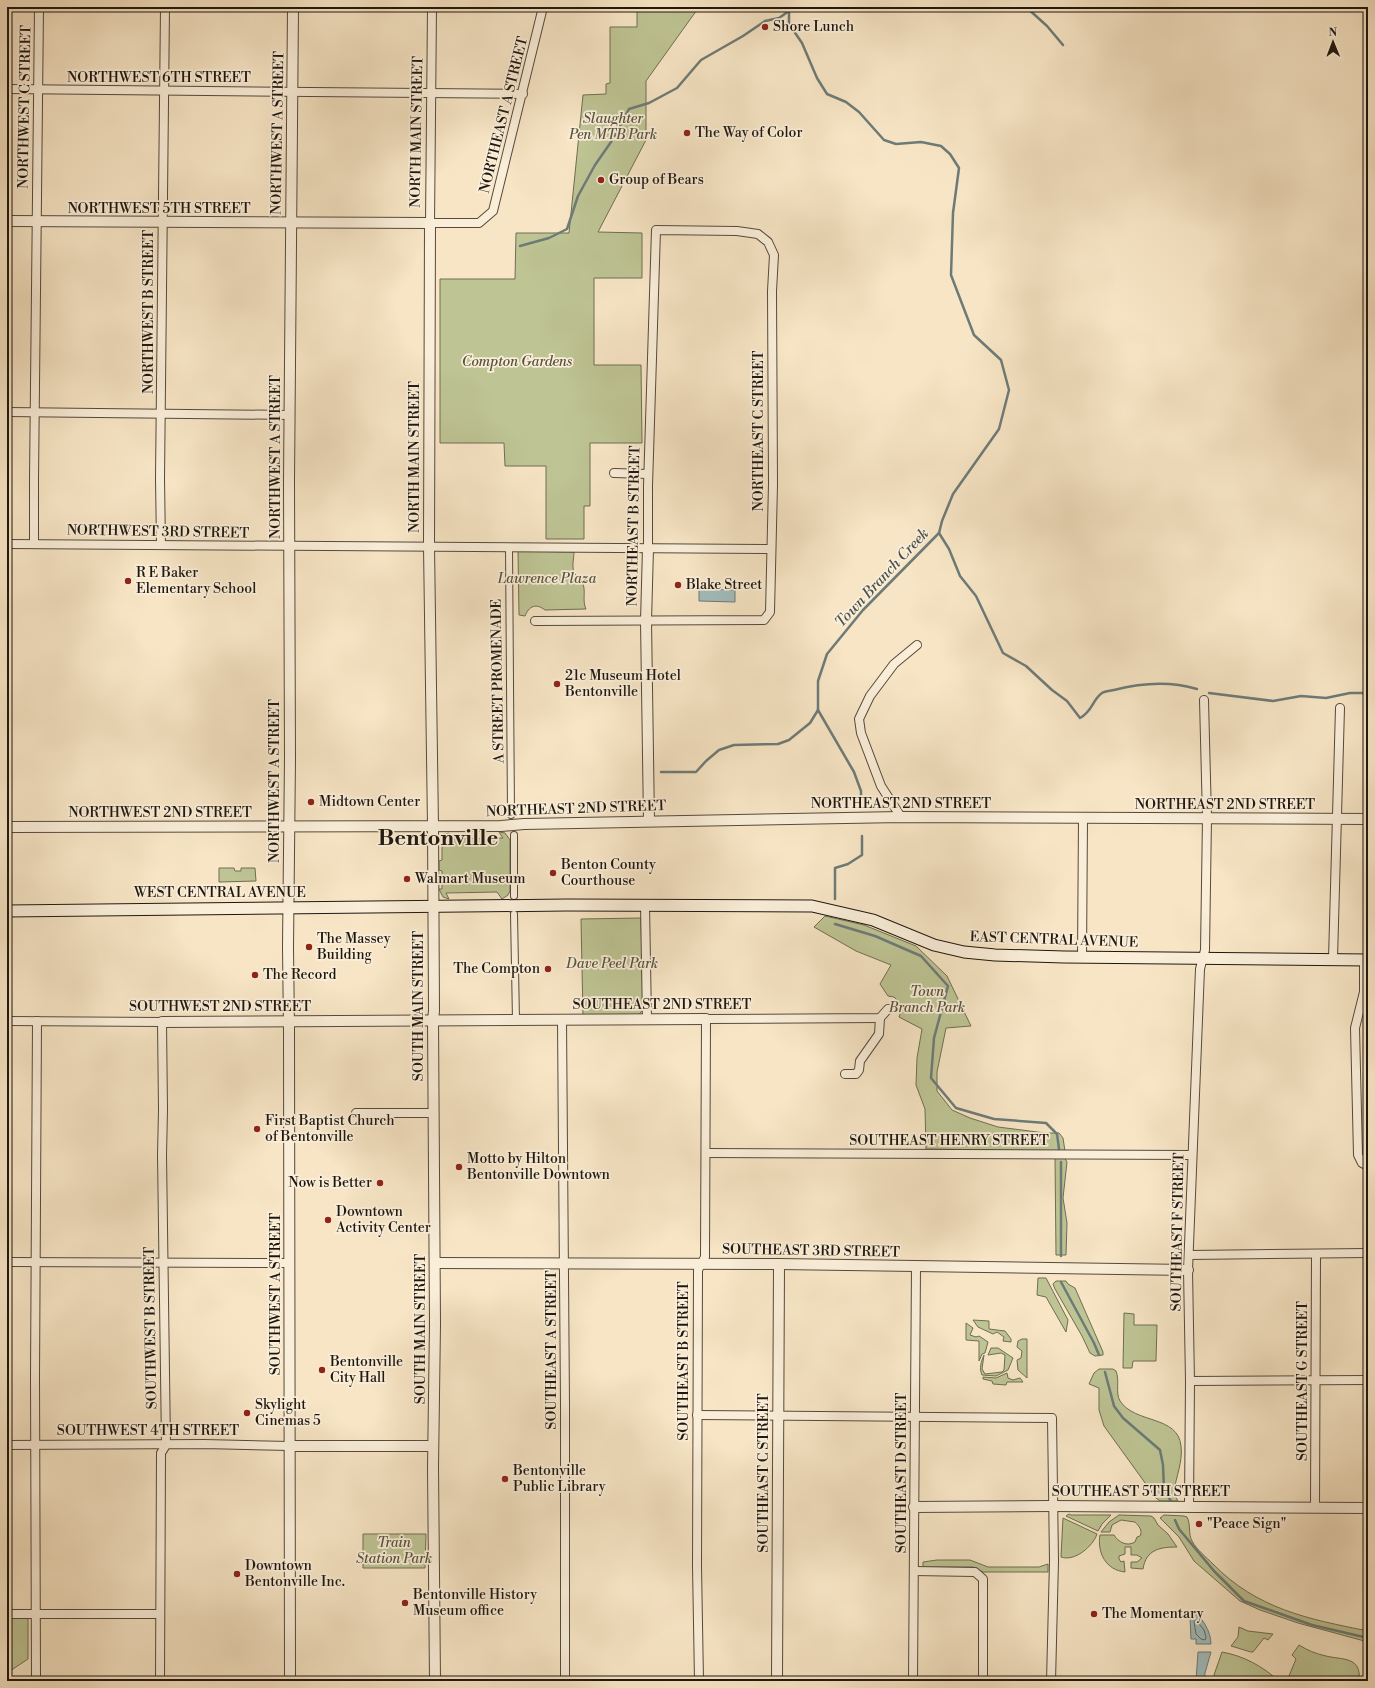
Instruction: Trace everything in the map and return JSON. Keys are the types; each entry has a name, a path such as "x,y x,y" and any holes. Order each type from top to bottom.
{"main road":[{"name":"EAST CENTRAL AVENUE","path":"434,906 812,906 873,920 934,945 964,952 1012,956 1082,958 1366,960"},
{"name":"WEST CENTRAL AVENUE","path":"7,911 434,906"}],"street":[{"name":"NORTHWEST C STREET","path":"34,544 39,7"},
{"name":"NORTHWEST B STREET","path":"162,545 160,479 162,413 165,7"},
{"name":"NORTHWEST A STREET","path":"288,908 293,7"},
{"name":"NORTH MAIN STREET","path":"432,7 429,546 434,906"},
{"name":"NORTHEAST A STREET","path":"430,223 479,223 493,211 523,94 543,7"},
{"name":"NORTHWEST 6TH STREET","path":"7,89 523,94"},
{"name":"NORTHWEST 5TH STREET","path":"7,221 291,224 430,223"},
{"name":"NORTHEAST B STREET","path":"649,821 646,621 648,474 656,230 737,231 758,234 768,242"},
{"name":"NORTHEAST C STREET","path":"646,621 764,620 770,612 773,484 772,291 774,255 768,242"},
{"path":"7,412 290,415"},
{"path":"614,473 648,474"},
{"name":"NORTHWEST 3RD STREET","path":"7,544 771,549"},
{"name":"A STREET PROMENADE","path":"509,547 511,815"},
{"path":"535,621 646,621"},
{"path":"901,817 881,786 861,733 859,719 870,696 894,664 917,645"},
{"name":"SOUTHEAST F STREET","path":"1189,1506 1190,1381 1188,1270 1200,968 1205,950 1206,818 1204,700"},
{"path":"1333,959 1340,708"},
{"name":"NORTHEAST 2ND STREET","path":"433,826 501,826 524,824 649,821 901,817 1368,820"},
{"path":"1082,958 1083,818"},
{"name":"NORTHWEST 2ND STREET","path":"7,827 433,826"},
{"path":"514,835 514,896"},
{"path":"645,905 647,1019"},
{"name":"SOUTH MAIN STREET","path":"434,906 433,1020 435,1386 433,1446 435,1681"},
{"name":"SOUTHWEST A STREET","path":"288,908 290,1681"},
{"path":"514,914 516,1020"},
{"path":"1366,960 1364,992 1355,1028 1358,1155 1362,1162 1368,1166"},
{"path":"846,1074 856,1074 859,1070 860,1061 879,1034 880,1018 888,1009"},
{"name":"SOUTHEAST 2ND STREET","path":"433,1020 880,1018"},
{"name":"SOUTHEAST B STREET","path":"699,1681 697,1415 698,1270 705,1257 706,1019"},
{"name":"SOUTHWEST 2ND STREET","path":"7,1021 289,1022 433,1020"},
{"name":"SOUTHEAST A STREET","path":"562,1020 565,1681"},
{"path":"36,1681 37,1021"},
{"name":"SOUTHWEST B STREET","path":"160,1681 161,1453 166,1445 163,1263 162,1022"},
{"path":"356,1113 434,1113"},
{"name":"SOUTHEAST HENRY STREET","path":"706,1152 1192,1155"},
{"path":"1189,1255 1368,1253"},
{"name":"SOUTHEAST G STREET","path":"1315,1508 1316,1254"},
{"path":"7,1262 290,1264"},
{"name":"SOUTHEAST 3RD STREET","path":"435,1263 779,1264 1188,1270"},
{"name":"SOUTHEAST C STREET","path":"777,1681 779,1264"},
{"name":"SOUTHEAST D STREET","path":"913,1681 916,1266"},
{"path":"1190,1381 1368,1380"},
{"path":"697,1415 1052,1418 1054,1571 1051,1681"},
{"name":"SOUTHWEST 4TH STREET","path":"7,1445 433,1446"},
{"name":"SOUTHEAST 5TH STREET","path":"914,1507 1189,1506 1368,1508"},
{"path":"914,1571 975,1572 983,1579 983,1681"},
{"path":"7,1614 160,1614"}],"green space":[{"name":"Compton Gardens","path":"637,7 699,7 646,81 646,140 598,232 642,233 642,278 594,278 594,365 641,365 642,443 590,443 590,506 584,506 584,539 546,539 546,466 505,466 504,443 440,443 440,279 515,279 516,233 569,233 583,95 606,94 606,84 610,83 610,27 637,27"},
{"name":"Lawrence Plaza","path":"518,551 574,552 573,569 584,587 584,603 586,609 545,610 536,606 531,608 525,616 519,615"},
{"path":"499,832 505,833 510,840 510,891 508,895 502,899 497,892 446,893 449,899 443,897 439,889 442,889 442,871 439,870 439,861 442,860 442,842 439,841 441,835 449,833 453,839 503,838"},
{"path":"219,868 234,868 235,871 241,871 241,868 255,868 256,881 219,882"},
{"name":"Town Branch Park","path":"825,916 864,925 916,946 947,976 971,1026 946,1028 937,1072 937,1091 952,1110 970,1118 998,1127 1045,1133 1059,1133 1063,1138 1065,1151 926,1149 925,1109 916,1085 917,1058 922,1029 899,1017 901,1012 900,1003 894,997 888,996 880,984 891,965 856,951 814,927"},
{"name":"Dave Peel Park","path":"641,918 643,1009 639,1015 583,1016 581,919"},
{"path":"1055,1157 1064,1157 1067,1162 1063,1198 1067,1223 1066,1255 1056,1255"},
{"path":"1038,1278 1046,1278 1068,1320 1066,1332 1046,1297 1037,1295"},
{"path":"1056,1281 1066,1281 1075,1288 1103,1355 1095,1356 1090,1353 1055,1289 1053,1284"},
{"path":"1124,1313 1134,1314 1134,1325 1157,1325 1156,1361 1133,1361 1132,1368 1123,1368"},
{"path":"973,1320 989,1321 989,1329 1005,1331 1011,1339 1011,1342 1003,1341 1004,1337 997,1332 993,1334 978,1327"},
{"path":"966,1323 973,1328 970,1335 976,1337 979,1336 988,1342 985,1353 982,1354 979,1361 979,1341 966,1340"},
{"path":"1027,1339 1027,1378 1018,1370 1017,1360 1021,1358 1022,1351 1017,1347 1018,1341"},
{"path":"991,1348 998,1348 1013,1358 1008,1370 996,1376 982,1375 981,1365 984,1355 982,1369 985,1374 1002,1372 1004,1370 1005,1355 1001,1353 988,1355"},
{"path":"1099,1369 1113,1369 1116,1371 1119,1398 1127,1408 1135,1413 1164,1424 1172,1429 1178,1436 1181,1446 1181,1458 1174,1492 1178,1501 1160,1501 1156,1498 1104,1426 1099,1410 1099,1388 1089,1384 1094,1373"},
{"path":"1007,1373 1008,1378 1013,1380 1020,1378 1023,1382 1007,1382 1006,1385 993,1384 992,1381 983,1379 983,1377 996,1378"},
{"path":"1069,1514 1111,1515 1102,1524 1098,1531 1066,1516"},
{"path":"1119,1515 1151,1516 1168,1534 1177,1547 1155,1550 1147,1557 1143,1569 1131,1568 1131,1562 1137,1562 1142,1558 1137,1555 1131,1555 1131,1547 1125,1547 1125,1554 1119,1556 1119,1559 1121,1562 1124,1561 1125,1572 1118,1571 1104,1560 1099,1542 1100,1535 1114,1535 1120,1542 1129,1544 1135,1542 1137,1537 1140,1536 1141,1532 1135,1522 1121,1520 1112,1525 1110,1532 1101,1532 1109,1522"},
{"path":"1164,1515 1187,1517 1190,1535 1196,1547 1230,1579 1247,1592 1284,1610 1325,1622 1368,1631 1368,1642 1298,1623 1260,1610 1240,1601 1194,1561 1179,1537 1160,1518"},
{"path":"1063,1518 1097,1534 1092,1543 1083,1552 1066,1558 1061,1557"},
{"name":"Train Station Park","path":"363,1534 426,1534 425,1568 363,1568"},
{"path":"937,1560 970,1560 988,1567 1039,1567 1048,1564 1048,1572 983,1572 973,1567 923,1567 923,1562"},
{"path":"7,1618 28,1618 28,1659 7,1673"},
{"path":"1239,1627 1248,1631 1273,1634 1268,1640 1264,1638 1253,1652 1251,1652 1231,1646 1238,1637"},
{"path":"1299,1645 1319,1654 1344,1659 1354,1663 1359,1673 1359,1681 1345,1679 1332,1681 1293,1681 1289,1676 1296,1659 1292,1655"},
{"path":"1222,1652 1238,1656 1252,1662 1279,1681 1217,1681 1217,1677 1214,1677 1214,1675"}],"water":[{"path":"699,589 735,590 735,602 699,601"},
{"path":"1193,1610 1205,1625 1211,1639 1211,1644 1196,1644 1196,1639 1191,1639 1190,1617 1193,1617"},
{"path":"1198,1652 1211,1652 1204,1681 1196,1681"}],"waterway":[{"name":"Town Branch Creek","path":"789,7 789,24 802,43 817,78 827,94 846,102 859,112 884,140 896,144 921,142 941,146 950,154 959,168 953,213 951,275 974,335 1001,360 1009,390 999,429 953,494 942,521 939,533 863,610 827,654 818,681 818,710 854,772 861,791 861,800"},
{"path":"1026,7 1047,26 1063,45"},
{"path":"520,246 549,238 567,229 578,196 629,109 649,103 677,88 701,60 743,36 765,21 779,18 789,11"},
{"path":"939,533 949,549 960,576 976,596 1003,653 1026,666 1052,690 1067,701 1080,718 1088,712 1096,699 1106,691 1145,684 1187,686 1197,689"},
{"path":"1209,693 1273,701 1301,696 1326,698 1350,693 1368,693"},
{"path":"661,772 696,772 719,750 734,745 778,744 789,740 810,723 818,710"},
{"name":"Town Branch Creek","path":"835,899 835,868 848,864 862,855 862,836"},
{"name":"Town Branch Creek","path":"835,924 875,936 921,956 948,986 934,1038 931,1078 956,1108 994,1119 1046,1123 1057,1134 1059,1149"},
{"name":"Town Branch Creek","path":"1061,1162 1061,1256"},
{"name":"Town Branch Creek","path":"1061,1282 1099,1355"},
{"name":"Town Branch Creek","path":"1105,1372 1114,1406 1123,1418 1160,1450 1163,1465 1164,1490 1171,1501"},
{"name":"Town Branch Creek","path":"1175,1520 1179,1529 1214,1571 1244,1601 1312,1625 1368,1638"}],"place":[{"name":"Shore Lunch","path":"765,27"},
{"name":"The Way of Color","path":"687,133"},
{"name":"Group of Bears","path":"601,180"},
{"name":"R E Baker Elementary School","path":"128,581"},
{"name":"Blake Street","path":"678,585"},
{"name":"21c Museum Hotel Bentonville","path":"557,684"},
{"name":"Midtown Center","path":"311,802"},
{"name":"Benton County Courthouse","path":"553,873"},
{"name":"Walmart Museum","path":"407,879"},
{"name":"The Massey Building","path":"309,947"},
{"name":"The Compton","path":"548,969"},
{"name":"The Record","path":"255,975"},
{"name":"First Baptist Church of Bentonville","path":"257,1129"},
{"name":"Motto by Hilton Bentonville Downtown","path":"459,1167"},
{"name":"Now is Better","path":"380,1183"},
{"name":"Downtown Activity Center","path":"328,1220"},
{"name":"Bentonville City Hall","path":"322,1370"},
{"name":"Skylight Cinemas 5","path":"247,1413"},
{"name":"Bentonville Public Library","path":"505,1479"},
{"name":"\"Peace Sign\"","path":"1199,1524"},
{"name":"Downtown Bentonville Inc.","path":"237,1574"},
{"name":"Bentonville History Museum office","path":"405,1603"},
{"name":"The Momentary","path":"1094,1614"}],"district":[{"name":"Bentonville","path":"438,838"}],"park label":[{"name":"Slaughter Pen MTB Park","path":"613,128"}]}
